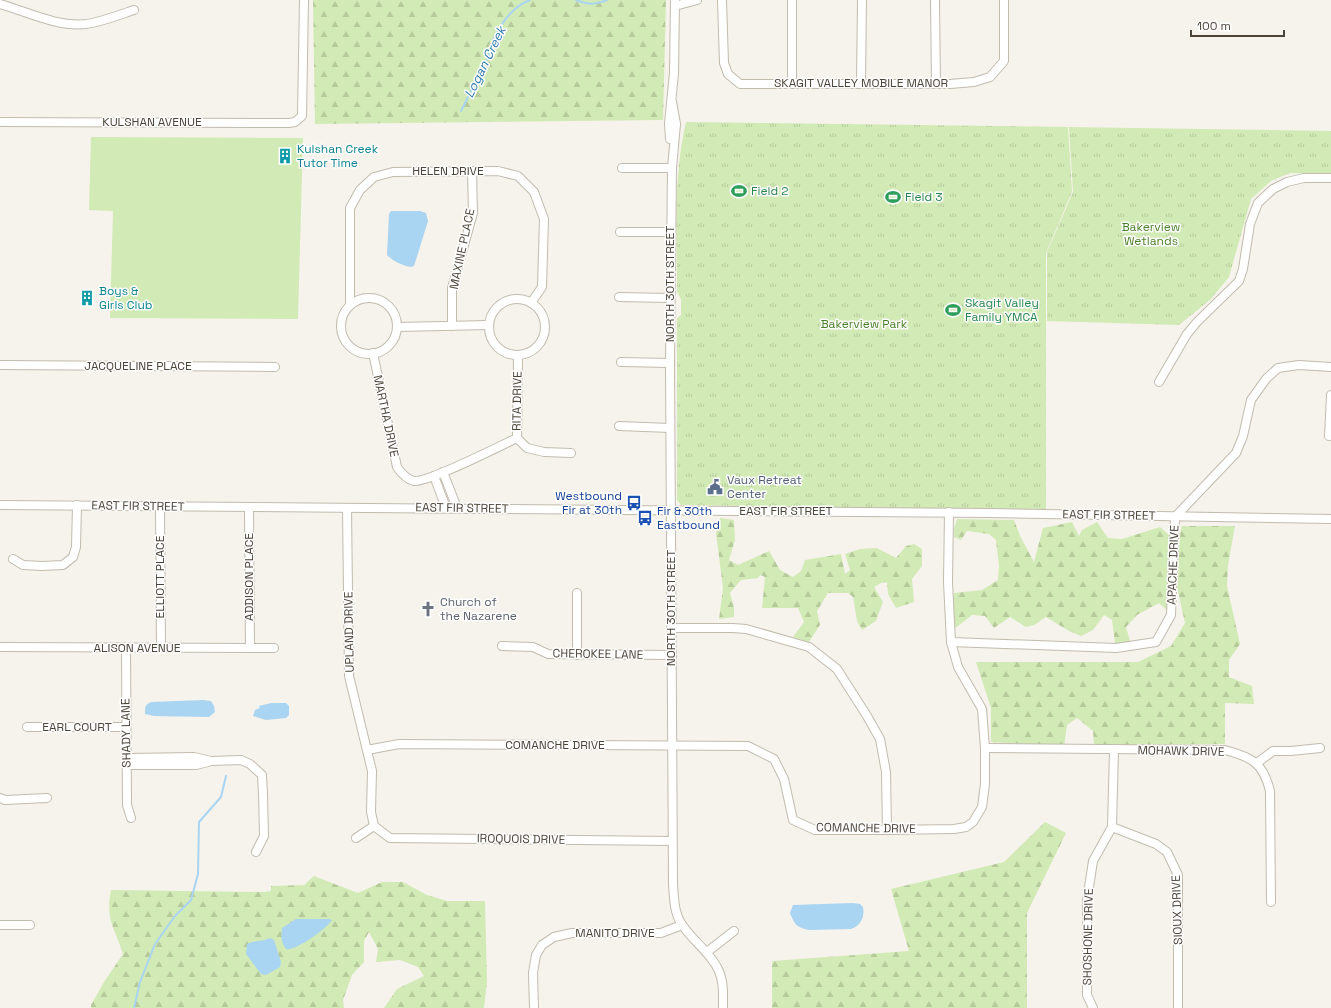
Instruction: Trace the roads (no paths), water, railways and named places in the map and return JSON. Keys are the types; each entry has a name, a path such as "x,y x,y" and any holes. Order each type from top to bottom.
{"street":[{"name":"KULSHAN AVENUE","path":"0,122 295,122 302,116 304,0"},
{"path":"675,3 697,0"},
{"name":"SKAGIT VALLEY MOBILE MANOR","path":"722,0 724,63 728,74 740,84 936,84 974,82 990,76 1004,61 1004,0"},
{"path":"792,0 792,84"},
{"path":"861,83 862,0"},
{"path":"935,0 936,84"},
{"name":"NORTH 30TH STREET","path":"675,3 674,73 669,124 672,168 670,428 672,841 674,898 676,910 682,925 707,952 718,968 723,983 723,1008"},
{"path":"0,4 22,10 48,20 80,24 86,24 134,10"},
{"path":"622,168 672,168"},
{"name":"HELEN DRIVE","path":"350,305 350,208 360,190 374,177 393,172 498,171 518,176 534,192 544,219 542,287 531,303"},
{"name":"MAXINE PLACE","path":"452,326 452,288 473,213 472,172"},
{"path":"1159,382 1187,334 1197,322 1239,281 1243,269 1250,224 1258,204 1273,189 1287,182 1304,178 1331,178"},
{"path":"620,232 671,232"},
{"path":"619,297 670,298"},
{"path":"370,298 381,300 390,307 395,316 397,327 393,339 385,349 373,353 361,353 351,347 343,338 341,326 343,314 350,305 360,299 370,298"},
{"path":"513,299 522,299 531,303 538,308 543,316 545,325 541,342 535,349 527,353 518,355 503,351 492,340 489,325 491,316 496,308 504,302 513,299"},
{"path":"397,327 489,325"},
{"name":"MARTHA DRIVE","path":"373,353 397,467 404,476"},
{"name":"RITA DRIVE","path":"404,476 414,481 434,476 517,438 518,355"},
{"path":"621,362 670,363"},
{"name":"JACQUELINE PLACE","path":"0,365 275,367"},
{"name":"APACHE DRIVE","path":"951,642 1116,648 1156,642 1171,615 1175,517 1236,453 1243,436 1251,400 1266,379 1278,368 1299,365 1331,366"},
{"path":"1329,436 1331,395"},
{"path":"619,426 670,428"},
{"path":"517,438 527,448 544,452 571,453"},
{"path":"443,472 457,508"},
{"path":"434,476 446,508"},
{"name":"EAST FIR STREET","path":"0,505 949,512 1175,517 1331,518"},
{"path":"13,559 23,565 42,566 64,565 74,557 76,546 76,505"},
{"name":"ELLIOTT PLACE","path":"160,506 160,648"},
{"name":"ADDISON PLACE","path":"249,506 250,648"},
{"name":"UPLAND DRIVE","path":"347,508 349,676 372,771 371,812 374,826"},
{"name":"COMANCHE DRIVE","path":"367,750 399,744 748,746 774,759 784,779 793,820 815,830 954,829 966,827 973,822 982,807 985,784 985,748 982,709 958,667 951,642 948,582 949,512"},
{"path":"577,593 577,655"},
{"path":"671,628 733,628 746,630 809,647 836,669 867,716 880,739 886,772 887,830"},
{"name":"CHEROKEE LANE","path":"502,646 533,647 548,654 672,655"},
{"name":"ALISON AVENUE","path":"0,647 274,648"},
{"name":"SHADY LANE","path":"126,648 127,805 131,818"},
{"name":"EARL COURT","path":"27,727 126,727"},
{"name":"MOHAWK DRIVE","path":"985,748 1225,750 1240,754 1257,764 1266,776 1270,790 1272,902"},
{"path":"1257,764 1273,751 1320,748"},
{"name":"SHOSHONE DRIVE","path":"1093,1008 1087,995 1087,900 1093,861 1112,827 1114,750"},
{"path":"127,762 196,765 211,761 241,760 250,764 262,775 264,836 256,852"},
{"path":"0,798 6,800 47,798"},
{"path":"356,838 374,826"},
{"name":"IROQUOIS DRIVE","path":"374,826 390,838 672,841"},
{"name":"SIOUX DRIVE","path":"1112,827 1156,844 1167,852 1178,875 1178,1008"},
{"path":"0,925 30,925"},
{"name":"MANITO DRIVE","path":"534,1008 533,973 536,956 542,945 554,937 572,933 661,933 682,925"},
{"path":"707,952 734,931"}],"water":[{"path":"391,211 420,211 426,213 428,221 414,266 411,267 401,264 387,255 389,214"},
{"path":"211,701 214,706 215,712 209,717 154,716 145,714 146,706 152,702"},
{"path":"271,703 286,703 289,706 289,715 286,718 266,720 253,716 255,710 260,708 259,706"},
{"path":"860,904 863,907 863,914 860,923 851,929 805,929 796,925 790,913 793,905"},
{"path":"296,919 332,920 324,929 310,939 297,947 286,949 282,939 282,928"},
{"path":"270,938 274,940 281,962 280,967 266,975 261,974 246,954 247,944"}],"waterway":[{"name":"Logan Creek","path":"461,111 488,57 497,32 515,9 530,0"},
{"name":"Logan Creek","path":"576,0 592,4 607,0"},
{"name":"Logan Creek","path":"134,1008 140,982 155,944 175,916 191,900 198,874 199,822 221,797 226,776"}],"place":[{"name":"Kulshan Creek Tutor Time","path":"285,156"},
{"name":"Field 2","path":"739,191"},
{"name":"Field 3","path":"893,197"},
{"name":"Boys & Girls Club","path":"87,298"},
{"name":"Skagit Valley Family YMCA","path":"953,310"},
{"name":"Vaux Retreat Center","path":"715,487"},
{"name":"Westbound Fir at 30th","path":"634,503"},
{"name":"Fir & 30th Eastbound","path":"645,518"},
{"name":"Church of the Nazarene","path":"428,609"}],"park label":[{"name":"Bakerview Wetlands","path":"1151,234"},
{"name":"Bakerview Park","path":"864,324"}]}
